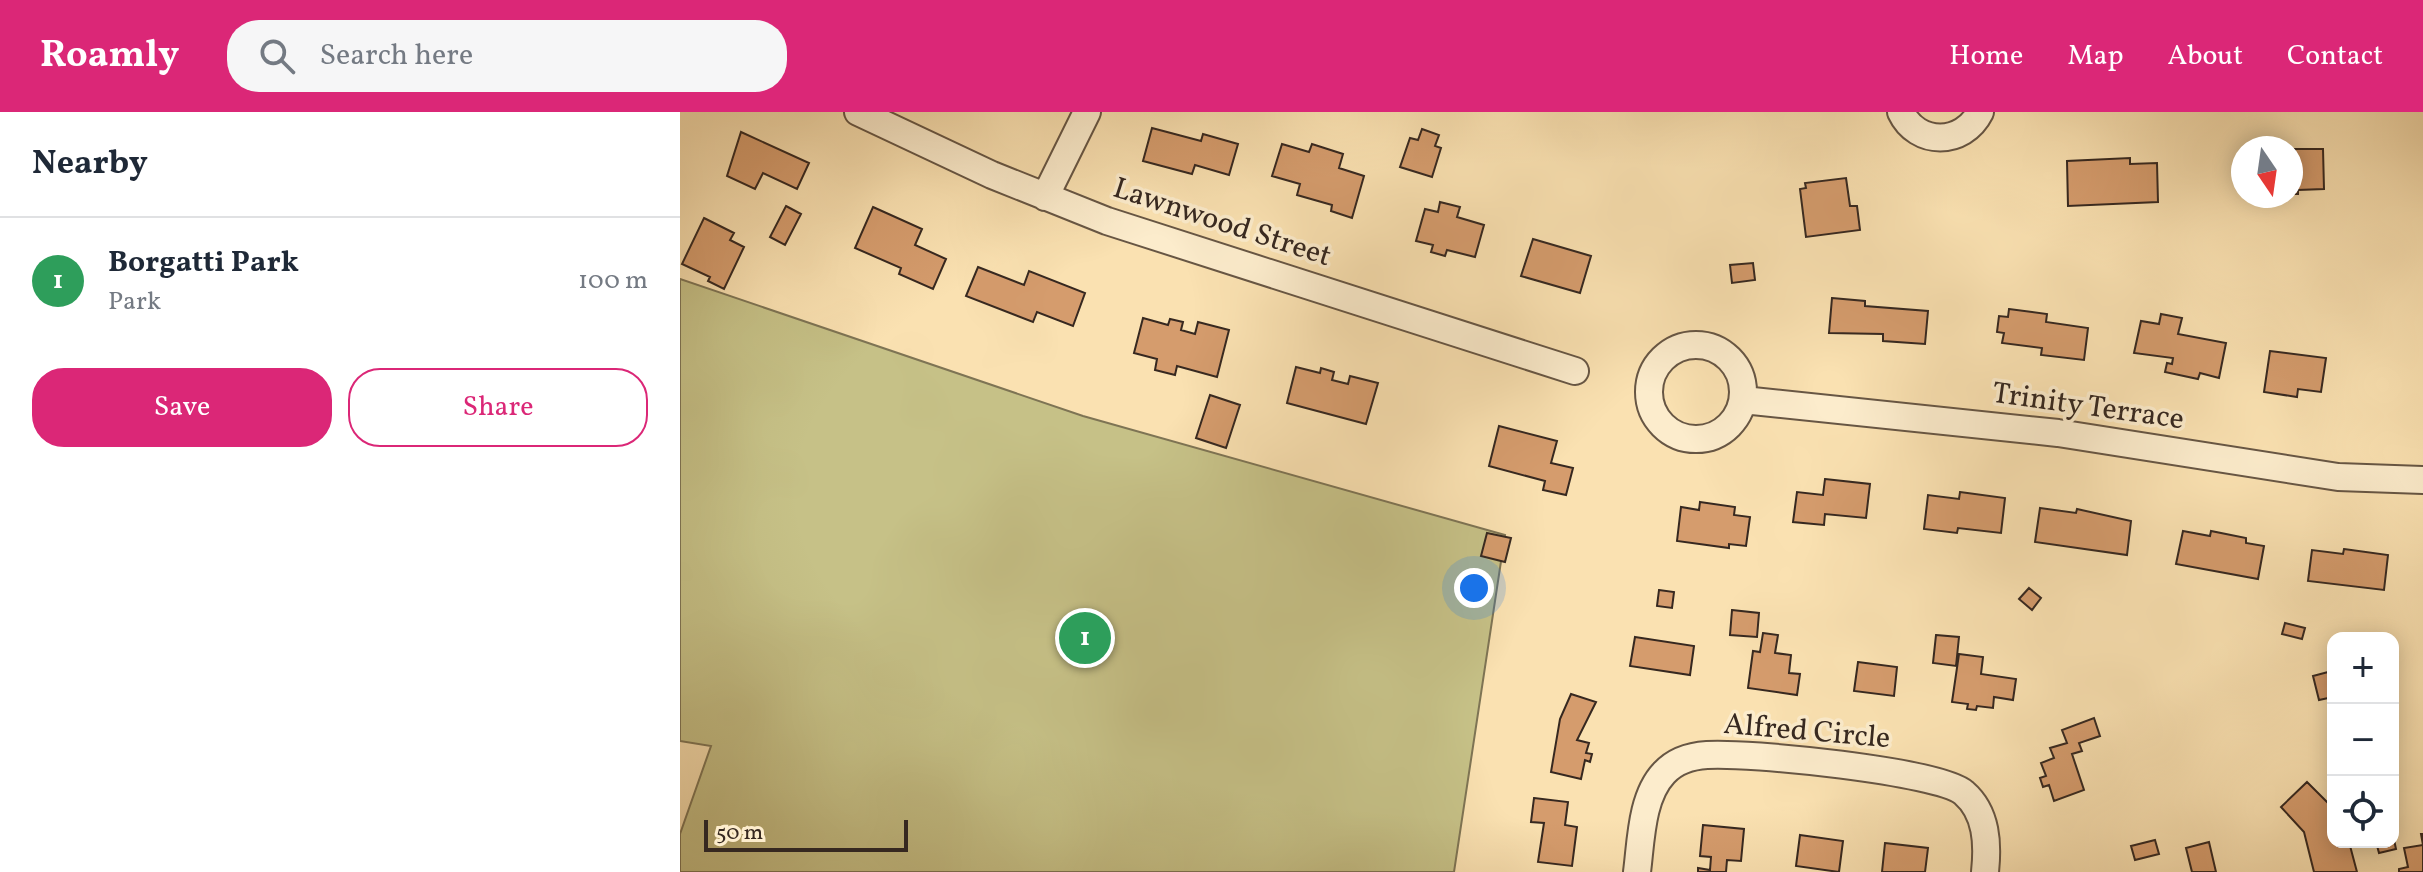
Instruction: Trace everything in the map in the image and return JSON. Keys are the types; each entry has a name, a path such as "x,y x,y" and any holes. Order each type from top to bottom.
{"street":[{"name":"Lawnwood Street","path":"858,112 1045,197 1107,221 1575,371"},
{"path":"1045,197 1087,112"},
{"path":"1901,112 1912,128 1938,138 1953,137 1966,130 1980,112"},
{"name":"Trinity Terrace","path":"1743,400 2058,433 2338,477 2423,480"},
{"name":"Alfred Circle","path":"1637,872 1649,801 1661,775 1681,760 1720,754 1912,774 1947,782 1972,801 1980,815 1987,842 1985,872"}],"shaded area":[{"path":"680,279 1083,416 1505,535 1454,872 680,872 680,834 711,746 680,741"}],"building":[{"path":"1152,128 1201,141 1203,134 1238,144 1229,175 1195,165 1192,174 1143,161"},
{"path":"1422,129 1439,135 1435,146 1441,148 1432,177 1400,167 1410,138 1418,140"},
{"path":"741,132 809,163 797,189 763,173 755,189 727,176"},
{"path":"1282,144 1309,152 1312,144 1343,154 1339,168 1364,176 1352,218 1331,211 1332,205 1297,195 1300,184 1272,176"},
{"path":"2303,149 2323,149 2324,189 2303,190"},
{"path":"2130,158 2130,164 2157,163 2158,202 2068,206 2067,161"},
{"path":"1846,178 1850,206 1857,206 1860,230 1806,237 1800,189 1806,188 1805,183"},
{"path":"1440,202 1460,207 1457,217 1484,225 1475,257 1447,250 1445,256 1431,252 1433,245 1416,241 1425,209 1438,212"},
{"path":"786,206 801,214 785,245 770,237"},
{"path":"873,207 922,229 915,245 946,259 933,289 899,274 901,268 855,248"},
{"path":"704,218 734,233 730,240 744,247 724,289 708,281 710,277 682,264"},
{"path":"1533,239 1591,256 1580,293 1521,276"},
{"path":"1753,263 1755,280 1732,283 1730,265"},
{"path":"978,267 1024,285 1029,271 1085,293 1073,326 1037,312 1033,322 966,296"},
{"path":"1832,298 1865,301 1865,306 1928,311 1925,344 1883,341 1883,334 1829,333"},
{"path":"2009,309 2047,314 2046,322 2088,328 2084,360 2041,355 2042,348 2002,343 2004,333 1997,332 1999,316 2008,317"},
{"path":"2161,314 2182,318 2178,334 2226,343 2219,378 2200,373 2198,379 2165,372 2167,363 2172,364 2173,358 2134,353 2141,321 2159,324"},
{"path":"1143,318 1168,325 1170,319 1183,322 1181,330 1195,334 1198,322 1229,330 1217,377 1177,366 1175,375 1155,370 1157,359 1134,353"},
{"path":"2270,351 2326,358 2321,392 2298,389 2297,397 2264,392"},
{"path":"1296,367 1320,373 1321,368 1334,372 1332,380 1348,384 1350,376 1378,383 1366,424 1287,403"},
{"path":"1210,395 1240,405 1226,448 1196,438"},
{"path":"1499,426 1557,441 1551,463 1573,468 1566,495 1543,490 1545,481 1489,466"},
{"path":"1825,479 1870,484 1866,518 1825,514 1824,525 1793,522 1797,492 1823,495"},
{"path":"1960,492 2005,498 2001,533 1958,528 1957,533 1924,529 1928,495 1959,499"},
{"path":"1700,502 1735,507 1734,515 1750,517 1746,546 1729,544 1729,548 1677,541 1681,507 1699,510"},
{"path":"2040,508 2076,513 2077,509 2131,521 2127,555 2035,542"},
{"path":"2183,531 2210,536 2211,531 2246,538 2246,543 2264,546 2258,579 2176,564"},
{"path":"1487,533 1511,538 1505,562 1481,556"},
{"path":"2344,549 2388,555 2384,590 2308,581 2312,550 2343,554"},
{"path":"2029,588 2041,598 2032,610 2019,599"},
{"path":"1659,590 1674,592 1672,608 1657,606"},
{"path":"1732,610 1759,613 1757,637 1730,635"},
{"path":"2285,623 2305,628 2302,639 2282,634"},
{"path":"1763,633 1778,635 1775,653 1791,655 1789,673 1800,674 1797,695 1748,688 1753,651 1760,652"},
{"path":"1936,635 1959,637 1956,666 1933,663"},
{"path":"1635,637 1694,646 1690,675 1630,666"},
{"path":"1959,654 1983,657 1981,674 2016,679 2013,700 1994,697 1993,708 1977,706 1976,710 1967,709 1968,704 1952,702"},
{"path":"1858,662 1897,667 1894,696 1854,691"},
{"path":"2327,672 2327,698 2319,700 2313,676"},
{"path":"1571,694 1596,702 1577,740 1589,743 1586,753 1592,754 1590,762 1585,760 1581,779 1551,772 1560,719"},
{"path":"2094,718 2100,736 2079,743 2082,751 2072,754 2084,790 2054,801 2049,785 2043,787 2040,778 2046,776 2041,763 2054,758 2050,748 2067,743 2062,730"},
{"path":"2307,782 2327,802 2327,848 2351,848 2357,872 2314,872 2304,832 2281,807"},
{"path":"1534,798 1568,802 1565,825 1577,827 1572,866 1538,862 1544,823 1531,822"},
{"path":"1703,825 1744,829 1741,861 1727,860 1726,872 1698,872 1698,868 1710,870 1711,857 1700,856"},
{"path":"1800,835 1843,841 1839,872 1796,866"},
{"path":"2155,840 2159,854 2135,860 2131,846"},
{"path":"2209,842 2216,872 2192,872 2186,848"},
{"path":"1885,843 1928,848 1925,872 1882,872"},
{"path":"2423,845 2423,872 2399,872 2399,869 2408,867 2404,848"},
{"path":"2378,848 2396,848 2396,849 2379,853"}],"place":[{"name":"Borgatti Park","path":"1085,638"}]}
